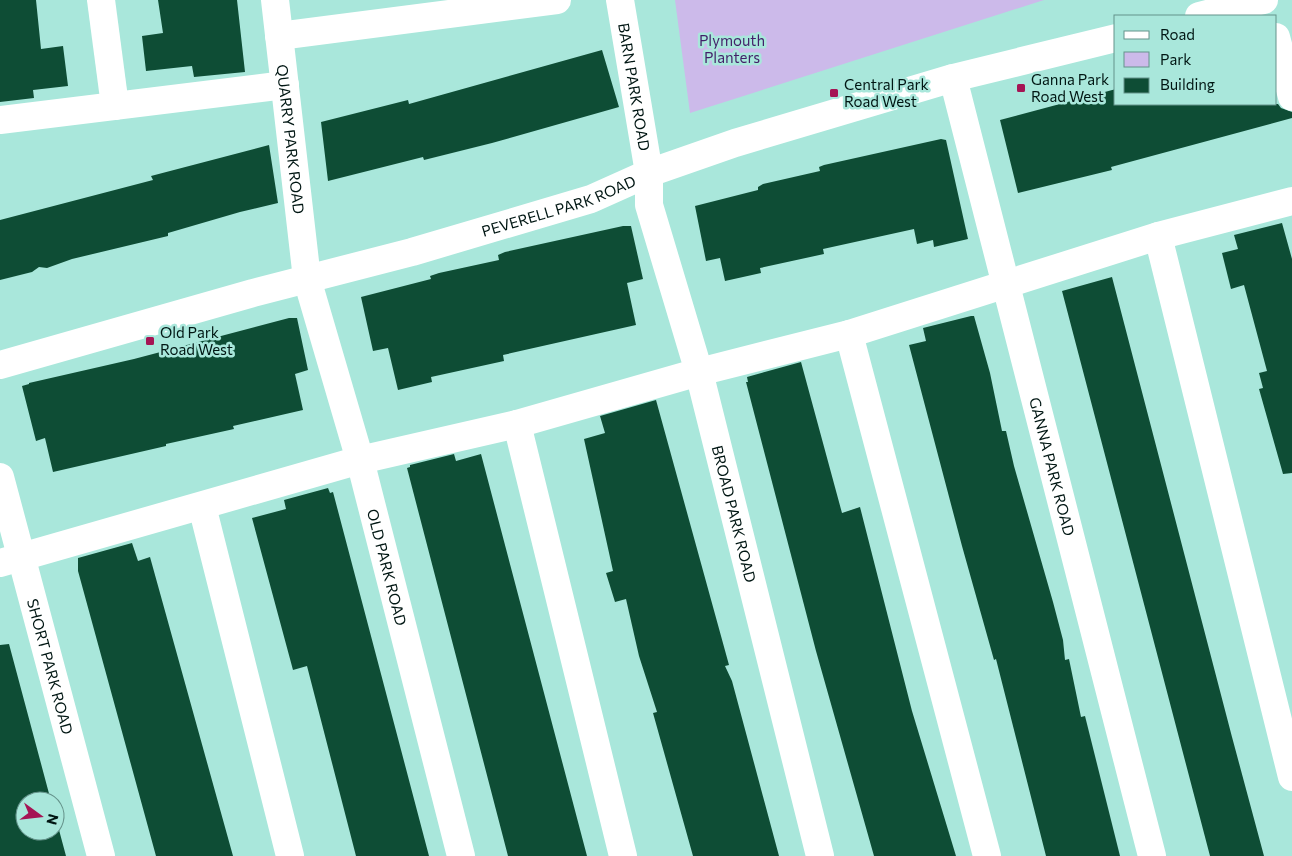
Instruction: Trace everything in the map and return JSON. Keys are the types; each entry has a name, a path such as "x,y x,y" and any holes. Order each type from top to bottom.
{"street":[{"path":"100,0 115,106"},
{"name":"QUARRY PARK ROAD","path":"274,0 307,279"},
{"path":"279,36 454,6 557,0"},
{"name":"BARN PARK ROAD","path":"620,0 649,173"},
{"path":"1203,15 1265,0 1270,15"},
{"name":"PEVERELL PARK ROAD","path":"0,365 307,279 412,252 591,198 649,173 735,143 953,78 1114,38"},
{"path":"1277,41 1292,97"},
{"name":"GANNA PARK ROAD","path":"953,78 1152,856"},
{"path":"0,120 285,85"},
{"name":"BROAD PARK ROAD","path":"649,173 650,205 699,372 820,856"},
{"path":"11,560 360,460 517,424 699,372 849,334 1004,283 1158,236 1292,201"},
{"path":"1158,236 1292,777"},
{"name":"OLD PARK ROAD","path":"307,279 360,460 461,856"},
{"path":"849,334 987,856"},
{"path":"517,424 623,856"},
{"name":"SHORT PARK ROAD","path":"0,476 11,560 101,856"},
{"path":"202,506 290,856"}],"green space":[{"name":"Plymouth Planters","path":"675,0 1044,0 690,113"}],"building":[{"path":"0,0 36,0 41,49 63,46 68,86 33,90 34,98 0,102"},
{"path":"158,0 237,0 245,72 194,77 192,66 146,71 142,36 163,33"},
{"path":"602,50 619,107 492,143 424,160 423,157 328,181 321,122 408,100 409,104"},
{"path":"1114,90 1114,105 1278,104 1281,108 1292,112 1292,118 1111,167 1112,170 1018,193 1000,120"},
{"path":"941,139 946,140 968,239 934,247 933,240 917,244 914,229 823,249 824,254 760,268 761,273 725,281 720,258 706,261 695,206 758,190 758,187 763,184 820,171 819,167 824,165"},
{"path":"269,145 278,203 168,233 168,236 72,259 47,268 39,267 32,272 0,280 0,220 153,180 151,176"},
{"path":"1282,223 1292,259 1292,473 1283,474 1259,389 1263,388 1259,373 1267,371 1244,285 1231,289 1222,253 1238,249 1234,235"},
{"path":"623,226 631,226 643,279 627,283 636,325 503,355 504,361 431,377 432,382 398,390 388,348 373,351 361,297 431,279 430,276 439,273 499,260 498,255 505,252"},
{"path":"1112,277 1264,856 1210,856 1062,291"},
{"path":"974,316 990,373 1002,431 1006,431 1014,466 1053,602 1063,640 1065,660 1069,659 1081,717 1085,716 1120,856 1046,856 996,659 994,660 962,546 909,345 926,341 923,328"},
{"path":"289,318 297,318 308,370 295,374 303,410 233,426 234,429 166,444 166,446 53,472 45,438 36,441 22,386"},
{"path":"801,362 842,513 860,507 912,711 956,856 874,856 816,651 746,382 748,382 747,377"},
{"path":"656,400 729,665 725,666 732,681 779,856 693,856 653,713 657,712 639,656 626,599 615,602 606,573 613,571 584,439 605,433 600,416"},
{"path":"454,454 456,461 481,454 587,856 508,856 407,468 410,465"},
{"path":"328,488 330,493 333,492 429,856 356,856 307,666 293,670 252,518 286,509 284,500"},
{"path":"132,543 138,561 150,557 233,856 156,856 78,571 78,558"},
{"path":"9,644 48,791 15,791 15,841 62,841 66,856 0,856 0,645"}],"place":[{"name":"Ganna Park Road West","path":"1021,88"},
{"name":"Central Park Road West","path":"834,93"},
{"name":"Old Park Road West","path":"150,341"}]}
